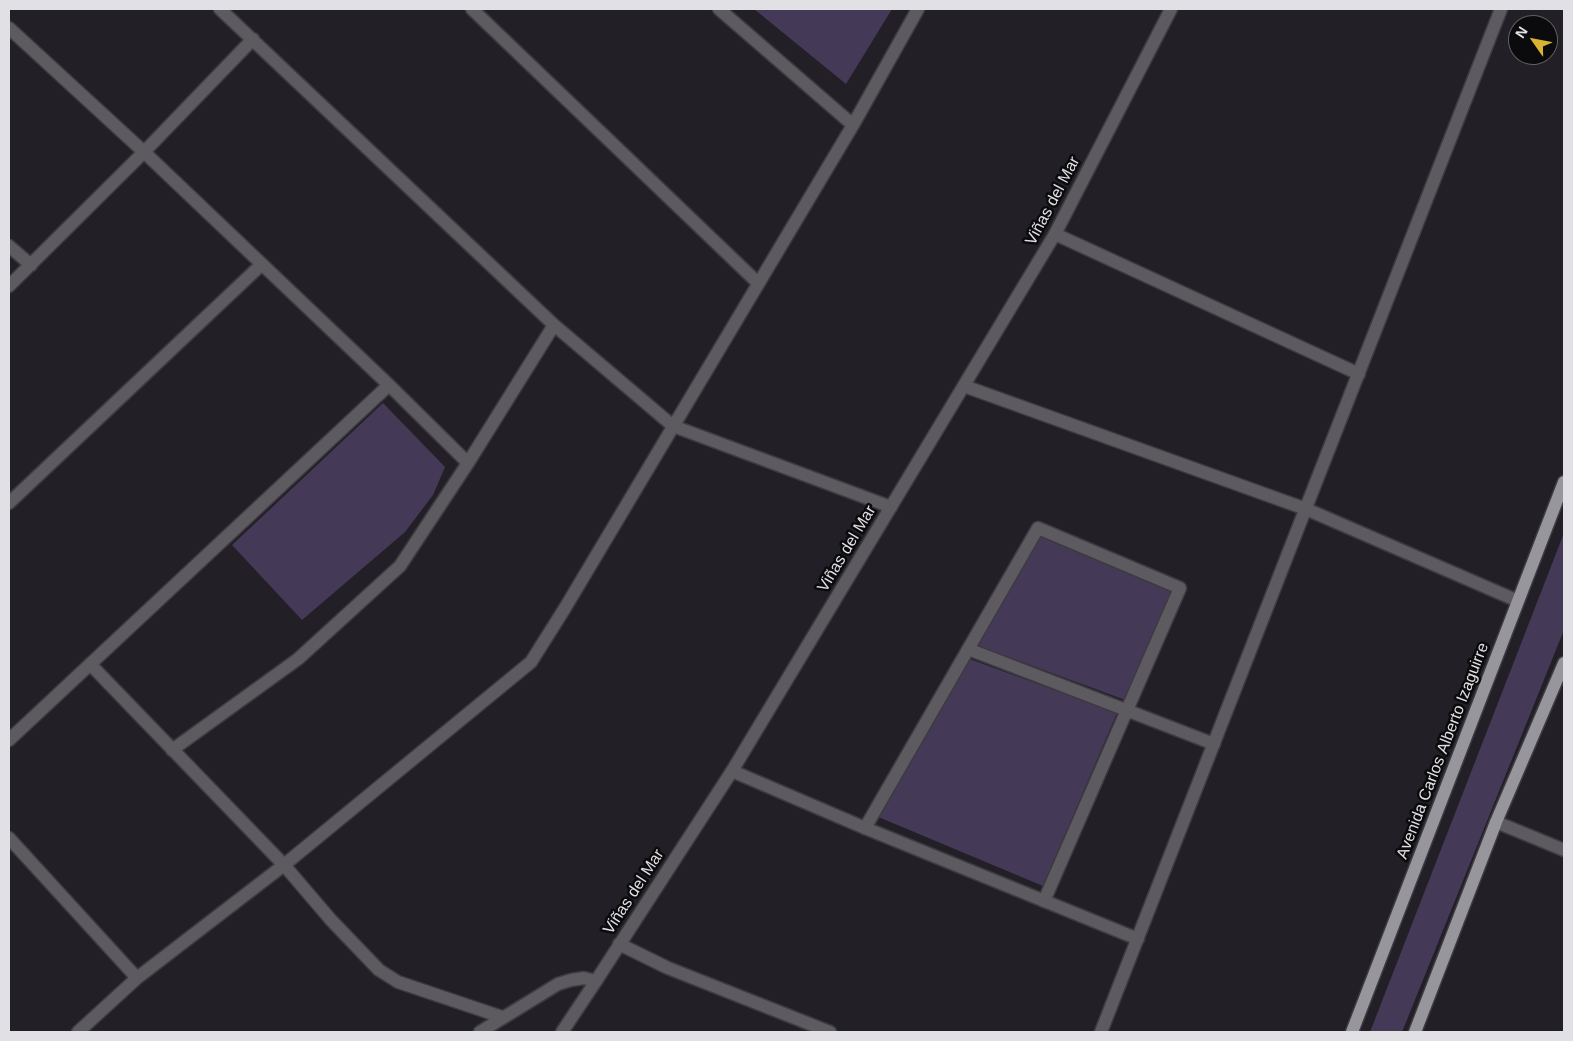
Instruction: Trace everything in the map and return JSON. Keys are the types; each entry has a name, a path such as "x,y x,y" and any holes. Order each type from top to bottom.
{"main road":[{"name":"Avenida Carlos Alberto Izaguirre","path":"1352,1032 1564,482"},
{"path":"1415,1032 1496,822 1564,663"}],"street":[{"path":"220,9 554,325 673,426 891,507"},
{"path":"472,9 758,283"},
{"path":"719,9 853,125"},
{"path":"78,1032 137,978 284,865 531,662 853,125 918,9"},
{"name":"Viñas del Mar","path":"562,1032 732,771 1055,234 1171,9"},
{"path":"1101,1032 1502,9"},
{"path":"9,28 144,152 389,385 468,463"},
{"path":"9,286 144,152 252,39"},
{"path":"1055,234 1359,374"},
{"path":"9,246 31,265"},
{"path":"9,503 261,265"},
{"path":"172,750 298,659 400,566 468,463 554,325"},
{"path":"9,740 389,385"},
{"path":"964,386 1306,509 1518,601"},
{"path":"865,828 1038,528 1180,588 1044,901"},
{"path":"968,649 1214,744"},
{"path":"90,664 284,865 331,920 379,970 398,982 502,1017"},
{"path":"732,771 865,828 1138,939"},
{"path":"1496,822 1564,850"},
{"path":"9,838 137,978"},
{"path":"619,944 668,968 830,1032"},
{"path":"480,1032 558,984 584,978 596,981"}],"shaded area":[{"path":"754,9 892,9 846,84"},
{"path":"383,403 445,467 433,495 405,532 302,620 232,545"},
{"path":"1040,532 1173,588 1128,701 981,647 978,644"},
{"path":"1564,533 1564,630 1402,1032 1370,1032"},
{"path":"967,658 1117,713 1043,886 876,816"}]}
